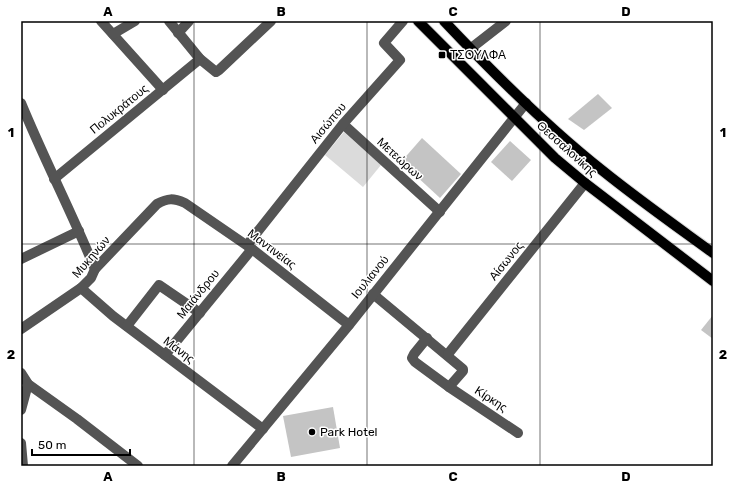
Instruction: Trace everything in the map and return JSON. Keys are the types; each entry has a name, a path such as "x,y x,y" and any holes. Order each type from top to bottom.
{"main road":[{"name":"Θεσσαλονίκης","path":"418,21 555,158 585,183 713,281"},
{"name":"Θεσσαλονίκης","path":"444,21 526,104 573,147 604,172 713,253"}],"street":[{"path":"101,21 163,90"},
{"path":"113,34 135,21"},
{"path":"168,21 200,59 216,72 270,21"},
{"path":"178,33 189,21"},
{"name":"Αισώπου","path":"249,247 343,124 400,60 384,43 403,21"},
{"path":"470,49 506,21"},
{"name":"Πολυκράτους","path":"54,179 200,59"},
{"path":"21,103 95,269"},
{"name":"Ιουλιανού","path":"232,466 440,212 526,104"},
{"name":"Μετεώρων","path":"343,124 440,212"},
{"name":"Αίσωνος","path":"448,354 585,183"},
{"name":"Μυκηνών","path":"21,329 82,288 91,278 95,269 157,204 166,200 176,200"},
{"name":"Μαντινείας","path":"176,200 185,203 249,247 349,324"},
{"path":"21,259 79,231"},
{"name":"Μαιάνδρου","path":"165,355 200,313 249,247"},
{"path":"127,326 159,285 200,313"},
{"name":"Μάνης","path":"82,288 113,316 263,429"},
{"path":"373,294 464,368 449,387"},
{"name":"Κίρκης","path":"427,338 414,354 412,358 415,362 449,387 518,433"},
{"path":"21,372 28,384 77,419 138,466"},
{"path":"21,410 28,384"},
{"path":"21,443 23,466"}],"shaded area":[{"path":"344,132 381,165 363,187 325,155"}],"building":[{"path":"598,94 612,108 584,130 568,119"},
{"path":"422,138 461,174 440,198 401,162"},
{"path":"510,141 531,160 512,181 491,162"},
{"path":"713,315 713,339 701,330"},
{"name":"Park Hotel","path":"333,407 340,448 291,457 283,416"}],"place":[{"name":"ΤΣΟΥΛΦΑ","path":"442,55"},
{"name":"Park Hotel","path":"312,432"}]}
